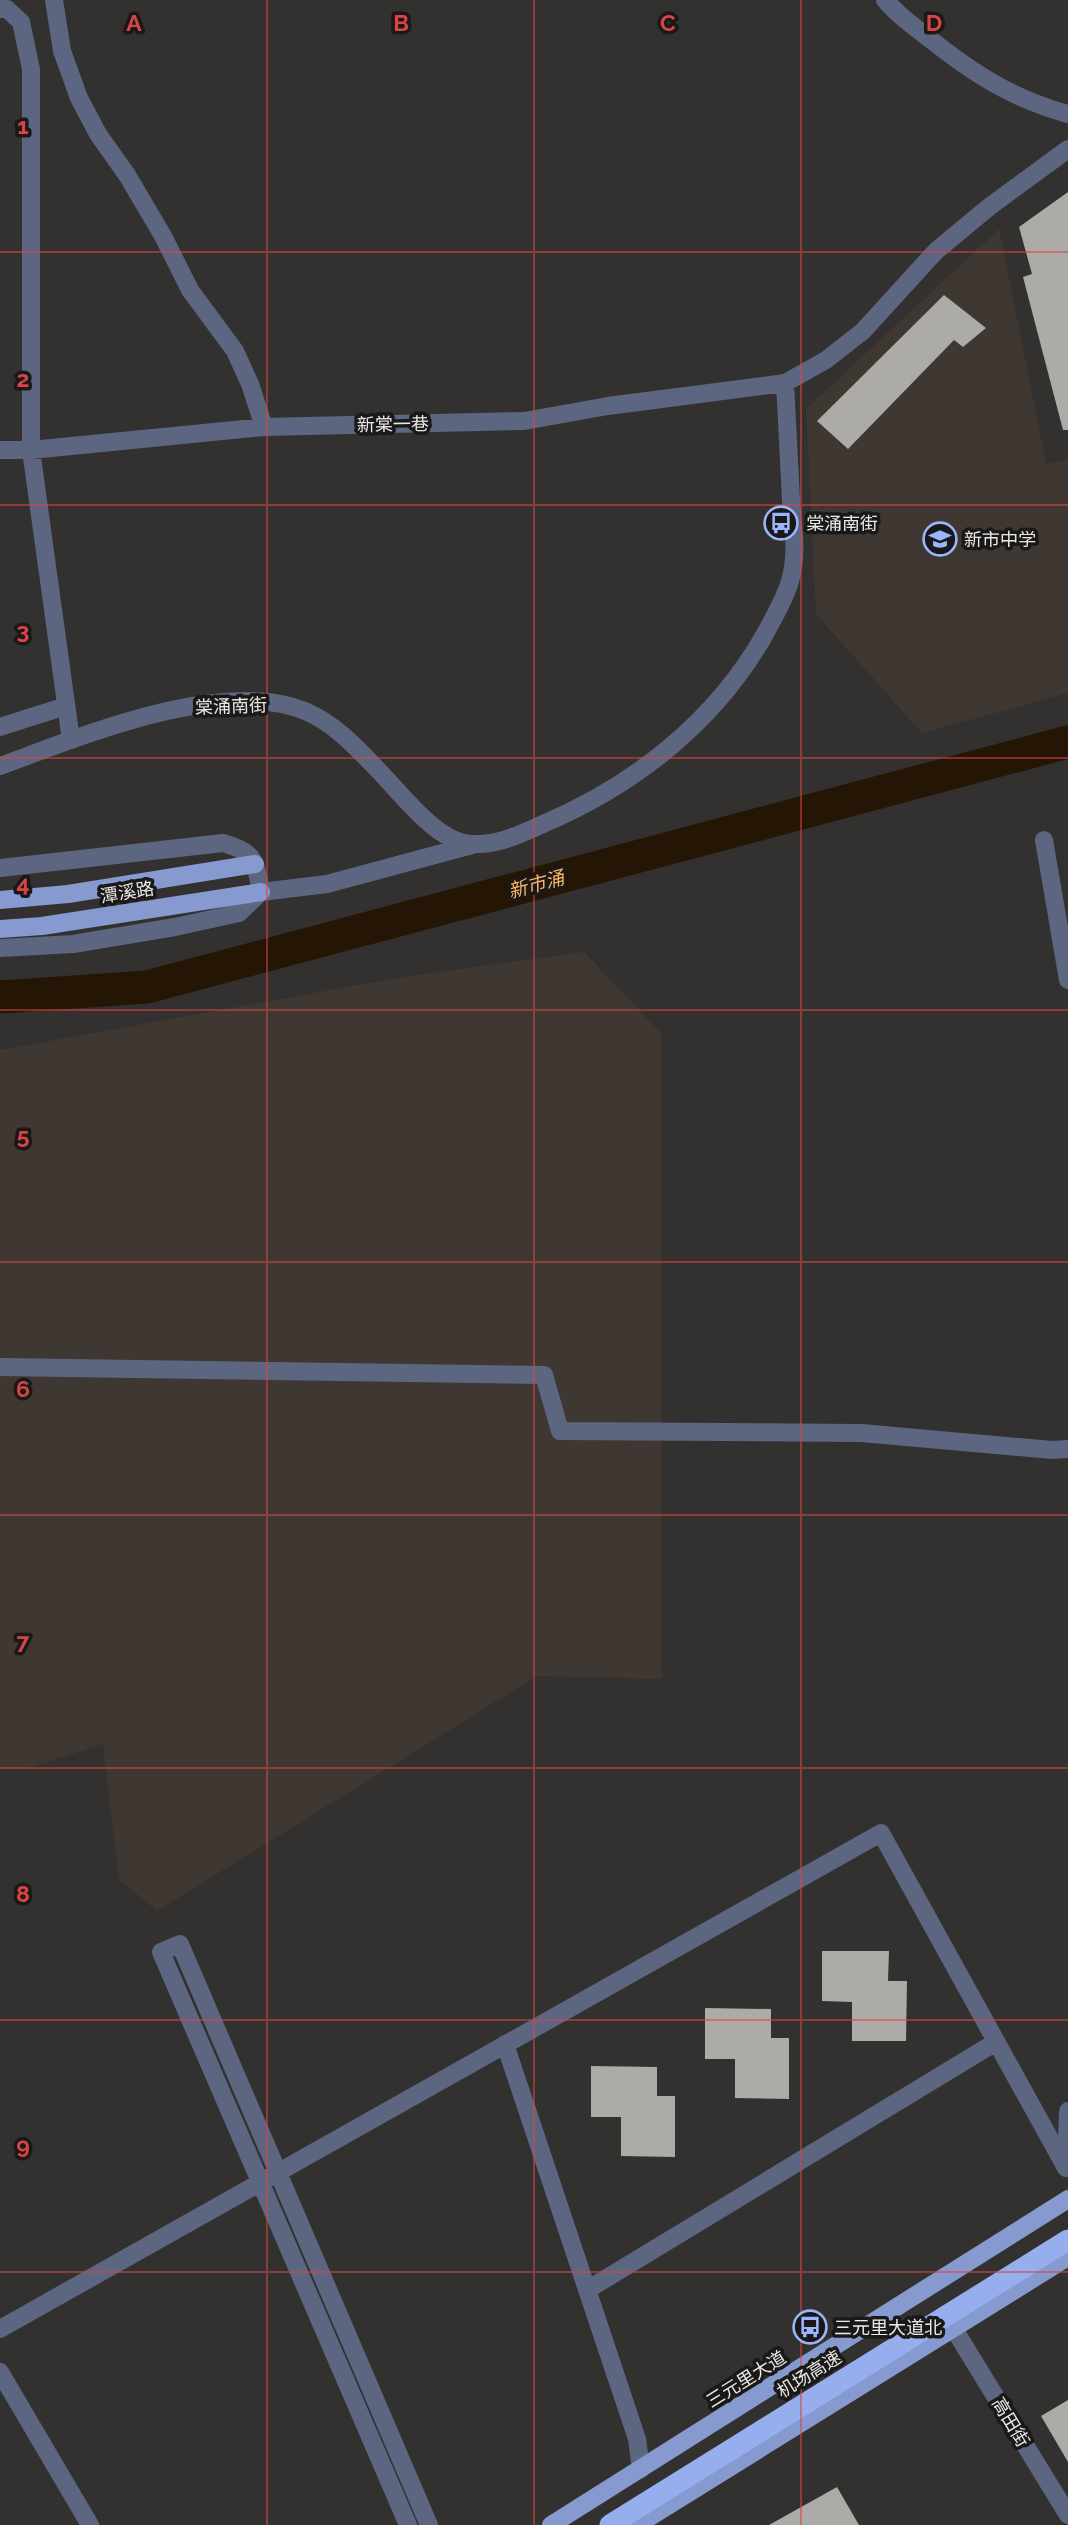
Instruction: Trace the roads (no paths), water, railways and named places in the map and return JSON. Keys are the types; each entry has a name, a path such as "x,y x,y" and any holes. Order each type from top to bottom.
{"highway":[{"name":"机场高速","path":"610,2525 1068,2240"}],"main road":[{"name":"潭溪路","path":"0,900 68,894 256,864"},
{"name":"潭溪路","path":"0,929 76,921 261,892"},
{"name":"三元里大道","path":"551,2525 1068,2199"},
{"path":"637,2525 1068,2257"}],"street":[{"path":"54,0 62,51 79,98 98,134 127,175 163,236 190,290 234,351 250,383 264,427"},
{"path":"885,0 909,23 958,61 1004,91 1041,107 1068,114"},
{"path":"0,9 7,9 21,22 31,69 31,450 71,740"},
{"path":"785,383 826,360 863,331 936,251 989,207 1068,149"},
{"name":"新棠一巷","path":"0,450 31,450 264,427 524,421 785,383"},
{"name":"棠涌南街","path":"0,766 136,719 207,704 256,702 302,709 331,726 444,835 464,843 475,844 509,838 582,806 635,776 699,720 726,691 753,654 784,596 793,566 785,383"},
{"path":"0,727 66,706"},
{"path":"1044,840 1068,981"},
{"path":"0,868 223,843 244,849 256,864 261,892"},
{"path":"0,948 73,944 239,913 261,892 327,884 475,844"},
{"path":"0,1367 544,1375 560,1431 861,1433 1052,1450 1068,1449"},
{"path":"0,2329 881,1833 1067,2170"},
{"path":"408,2525 161,1952 180,1944 429,2525"},
{"path":"587,2290 996,2042"},
{"path":"505,2044 637,2439 640,2469"},
{"path":"1067,2170 1068,2111"},
{"name":"高田街","path":"954,2329 1068,2515"},
{"path":"0,2372 90,2525"}],"waterway":[{"name":"新市涌","path":"0,997 147,987 1068,742"}],"place":[{"name":"棠涌南街","path":"781,523"},
{"name":"新市中学","path":"940,539"},
{"name":"三元里大道北","path":"810,2327"}]}
